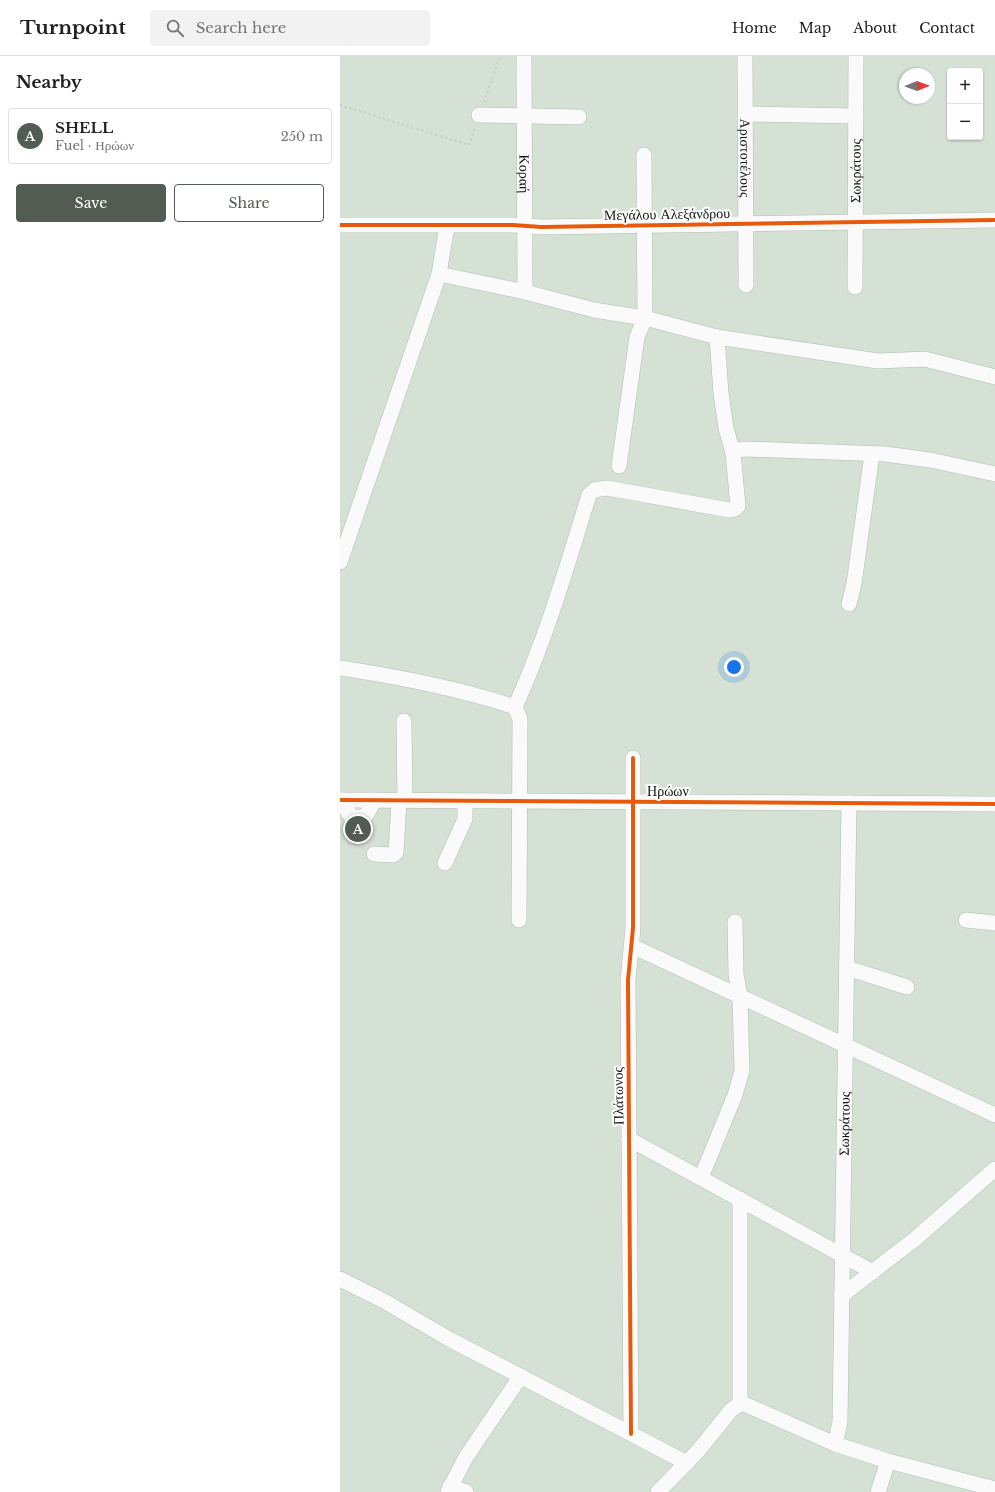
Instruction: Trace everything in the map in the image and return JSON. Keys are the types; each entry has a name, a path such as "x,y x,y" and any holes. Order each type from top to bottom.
{"street":[{"name":"Κοραή","path":"524,56 524,292"},
{"name":"Αριστοτέλους","path":"745,56 746,285"},
{"name":"Σωκράτους","path":"855,287 856,56"},
{"path":"746,114 856,116"},
{"path":"480,115 579,117"},
{"path":"619,466 637,337 644,318 644,155"},
{"name":"Μεγάλου Αλεξάνδρου","path":"340,225 525,226 995,220"},
{"path":"340,562 438,274 447,226"},
{"path":"438,274 524,292 594,310 644,318 717,337 878,361 925,359 995,377"},
{"path":"519,920 521,801 520,719 515,707 530,674 552,613 589,495 594,490 607,488 735,510 738,506 733,453 726,428 721,393 717,337"},
{"path":"733,453 745,448 872,454 930,460 995,474"},
{"path":"849,604 854,584 872,454"},
{"path":"340,668 427,682 479,695 515,707"},
{"path":"374,854 396,853 402,800 404,721"},
{"name":"Πλάτωνος","path":"631,1434 628,980 632,946 633,758"},
{"name":"Ηρώων","path":"340,800 995,804"},
{"path":"445,863 464,819 465,801"},
{"name":"Σωκράτους","path":"835,1444 840,1422 841,1254 848,968 849,803"},
{"path":"966,920 995,923"},
{"path":"701,1178 740,1079 742,1057 740,996 736,974 735,922"},
{"path":"632,946 995,1115"},
{"path":"848,968 907,987"},
{"path":"630,1139 873,1272"},
{"path":"841,1296 915,1239 995,1169"},
{"path":"658,1492 687,1463 726,1416 740,1403 740,1199"},
{"path":"340,1279 384,1301 449,1339 687,1463"},
{"path":"466,1492 449,1489 466,1457 521,1376"},
{"path":"740,1403 748,1404 835,1444 888,1461 995,1488 993,1492"},
{"path":"878,1492 888,1461"}],"path":[{"path":"340,106 469,145 500,56"}],"building":[{"path":"368,825 368,837 351,837 351,826"}],"cycle path":[{"path":"340,225 513,225 541,227 995,220"},
{"path":"631,1434 628,980 633,928 633,758"},
{"path":"340,800 995,804"}],"place":[{"name":"SHELL","path":"358,829"}]}
